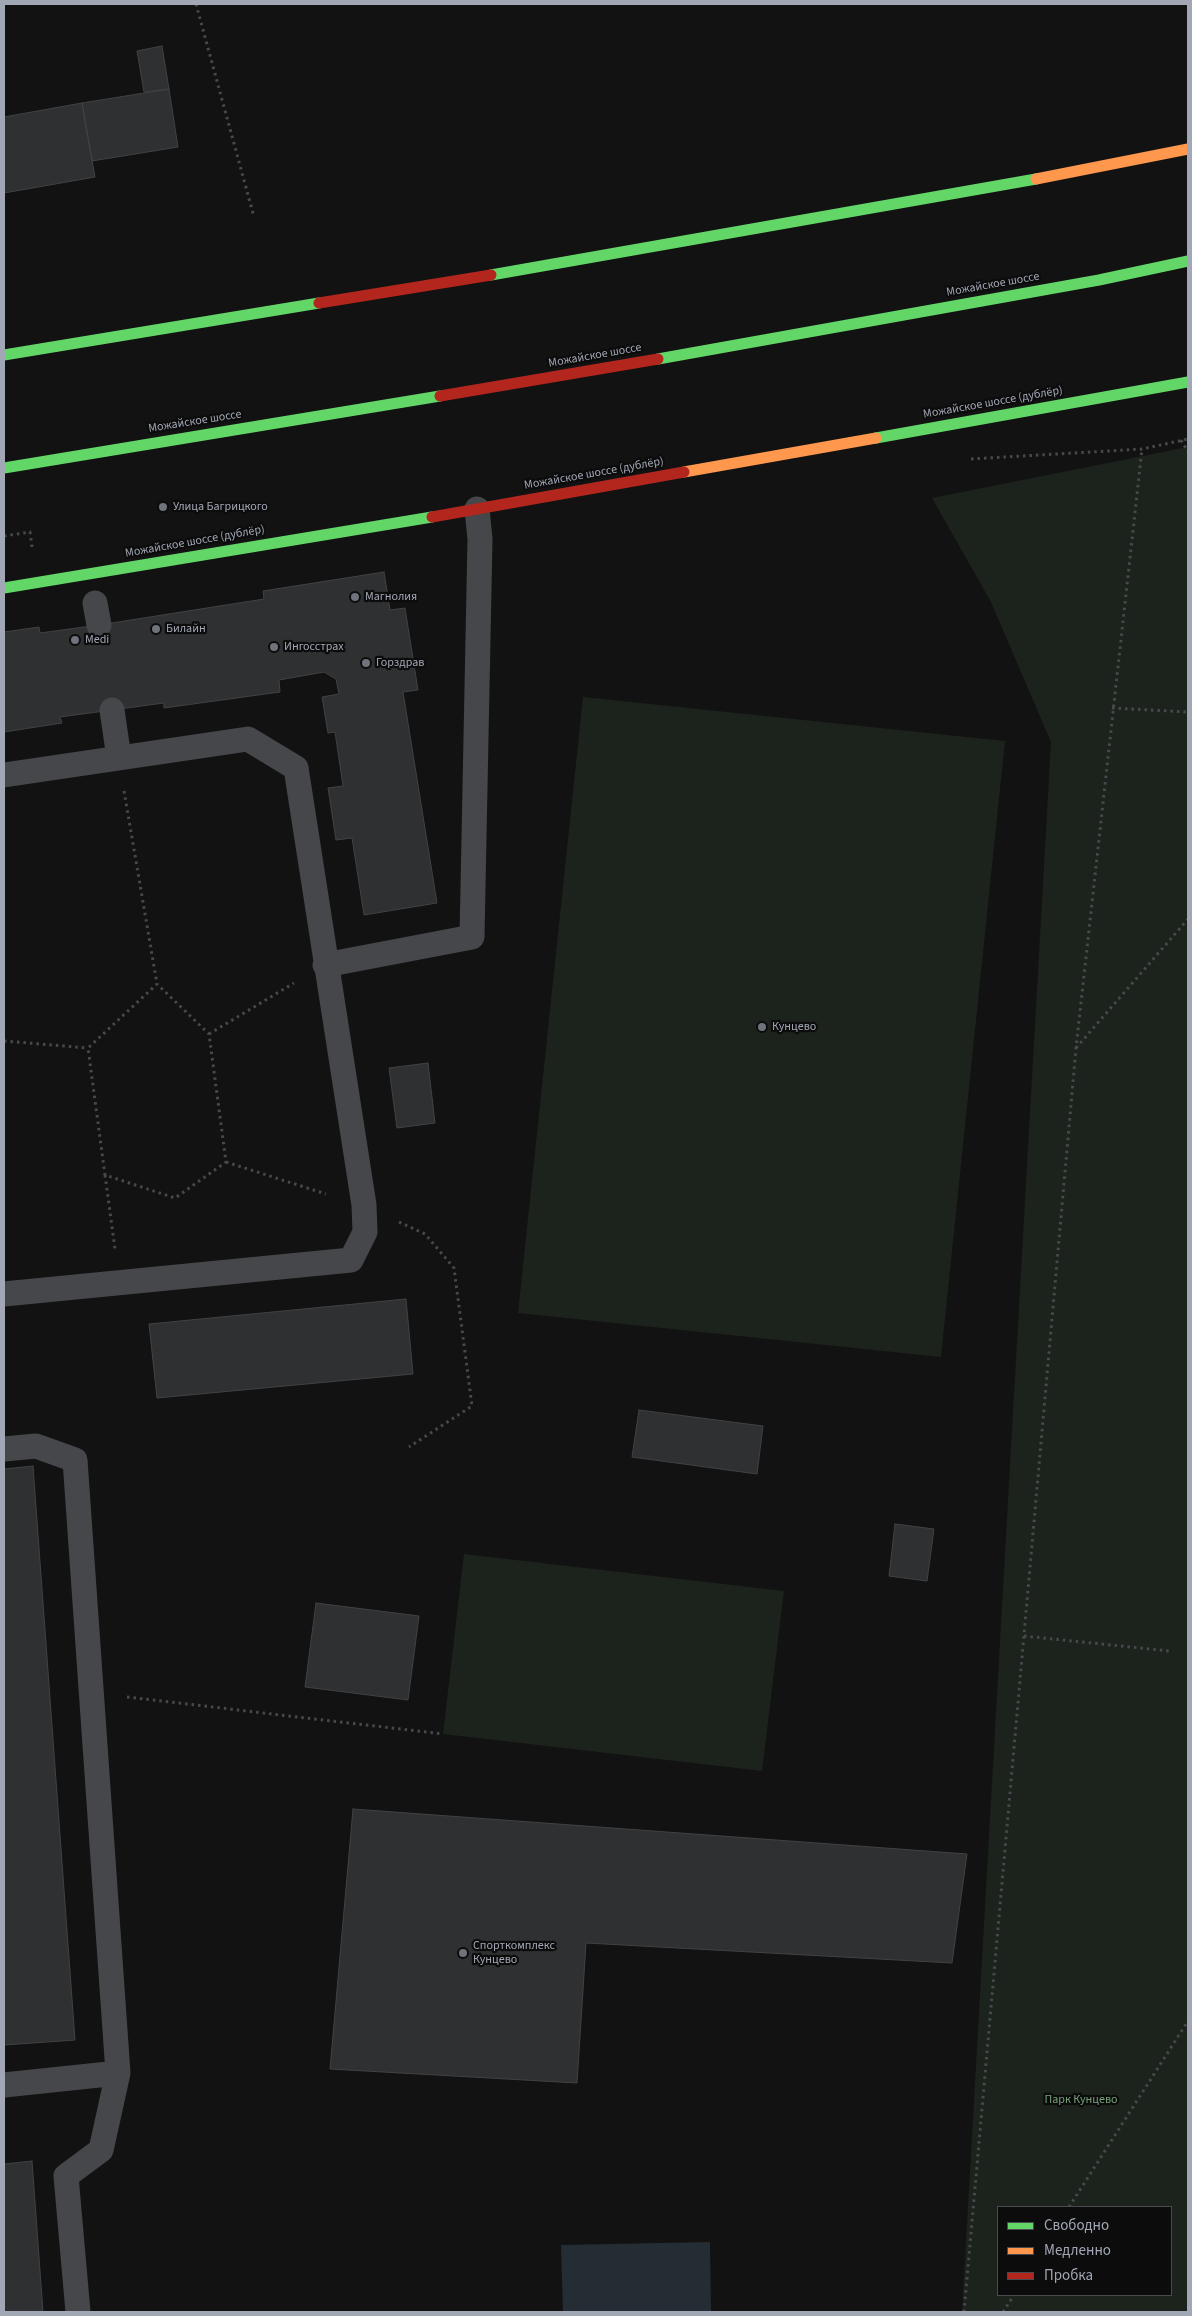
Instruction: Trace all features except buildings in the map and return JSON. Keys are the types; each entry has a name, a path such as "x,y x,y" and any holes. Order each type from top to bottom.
{"main road":[{"path":"4,356 531,269 1062,174 1188,149"},
{"name":"Можайское шоссе","path":"4,468 629,364 1100,280 1188,261"},
{"name":"Можайское шоссе (дублёр)","path":"4,588 477,509 1188,382"}],"lane":[{"path":"325,965 472,937 480,539 477,509"},
{"path":"112,710 119,758"},
{"path":"4,774 248,739 296,768 325,965 364,1205 365,1232 351,1260 4,1294"},
{"path":"4,1449 36,1446 75,1460 118,2073 101,2150 66,2176 78,2312"},
{"path":"4,2085 118,2073"}],"path":[{"path":"196,4 254,217"},
{"path":"1181,440 1188,452"},
{"path":"964,2312 1076,1048 1142,449"},
{"path":"4,536 30,532 33,554"},
{"path":"1112,708 1188,712"},
{"path":"119,758 156,984 209,1034 226,1162"},
{"path":"1076,1048 1188,919"},
{"path":"209,1034 325,965"},
{"path":"4,1041 88,1048 156,984"},
{"path":"88,1048 119,1283"},
{"path":"226,1162 364,1205 425,1234 454,1268 472,1406 409,1447"},
{"path":"105,1175 175,1198 226,1162"},
{"path":"1024,1636 1169,1650"},
{"path":"92,1693 443,1734"},
{"path":"1071,2206 1188,2021"},
{"path":"1003,2312 1013,2296"}],"green space":[{"name":"Парк Кунцево","path":"1188,447 1188,2312 962,2312 1051,742 991,602 932,498"},
{"name":"Кунцево","path":"583,697 1005,741 941,1357 518,1313"},
{"path":"464,1554 784,1591 762,1771 443,1734"}],"shaded area":[{"path":"710,2242 711,2312 563,2312 561,2245"}],"traffic: fast":[{"path":"491,275 1036,179"},
{"path":"658,359 1099,280 1188,261"},
{"path":"4,355 319,303"},
{"path":"876,438 1188,382"},
{"path":"4,468 440,396"},
{"path":"4,588 432,517"}],"traffic: slow":[{"path":"1036,179 1188,149"},
{"path":"684,472 876,438"}],"traffic: jam":[{"path":"319,303 491,275"},
{"path":"440,396 658,359"},
{"path":"432,517 684,472"}],"place":[{"name":"Улица Багрицкого","path":"163,507"},
{"name":"Магнолия","path":"355,597"},
{"name":"Билайн","path":"156,629"},
{"name":"Medi","path":"75,640"},
{"name":"Ингосстрах","path":"274,647"},
{"name":"Горздрав","path":"366,663"},
{"name":"Кунцево","path":"762,1027"},
{"name":"Спорткомплекс Кунцево","path":"463,1953"}]}
